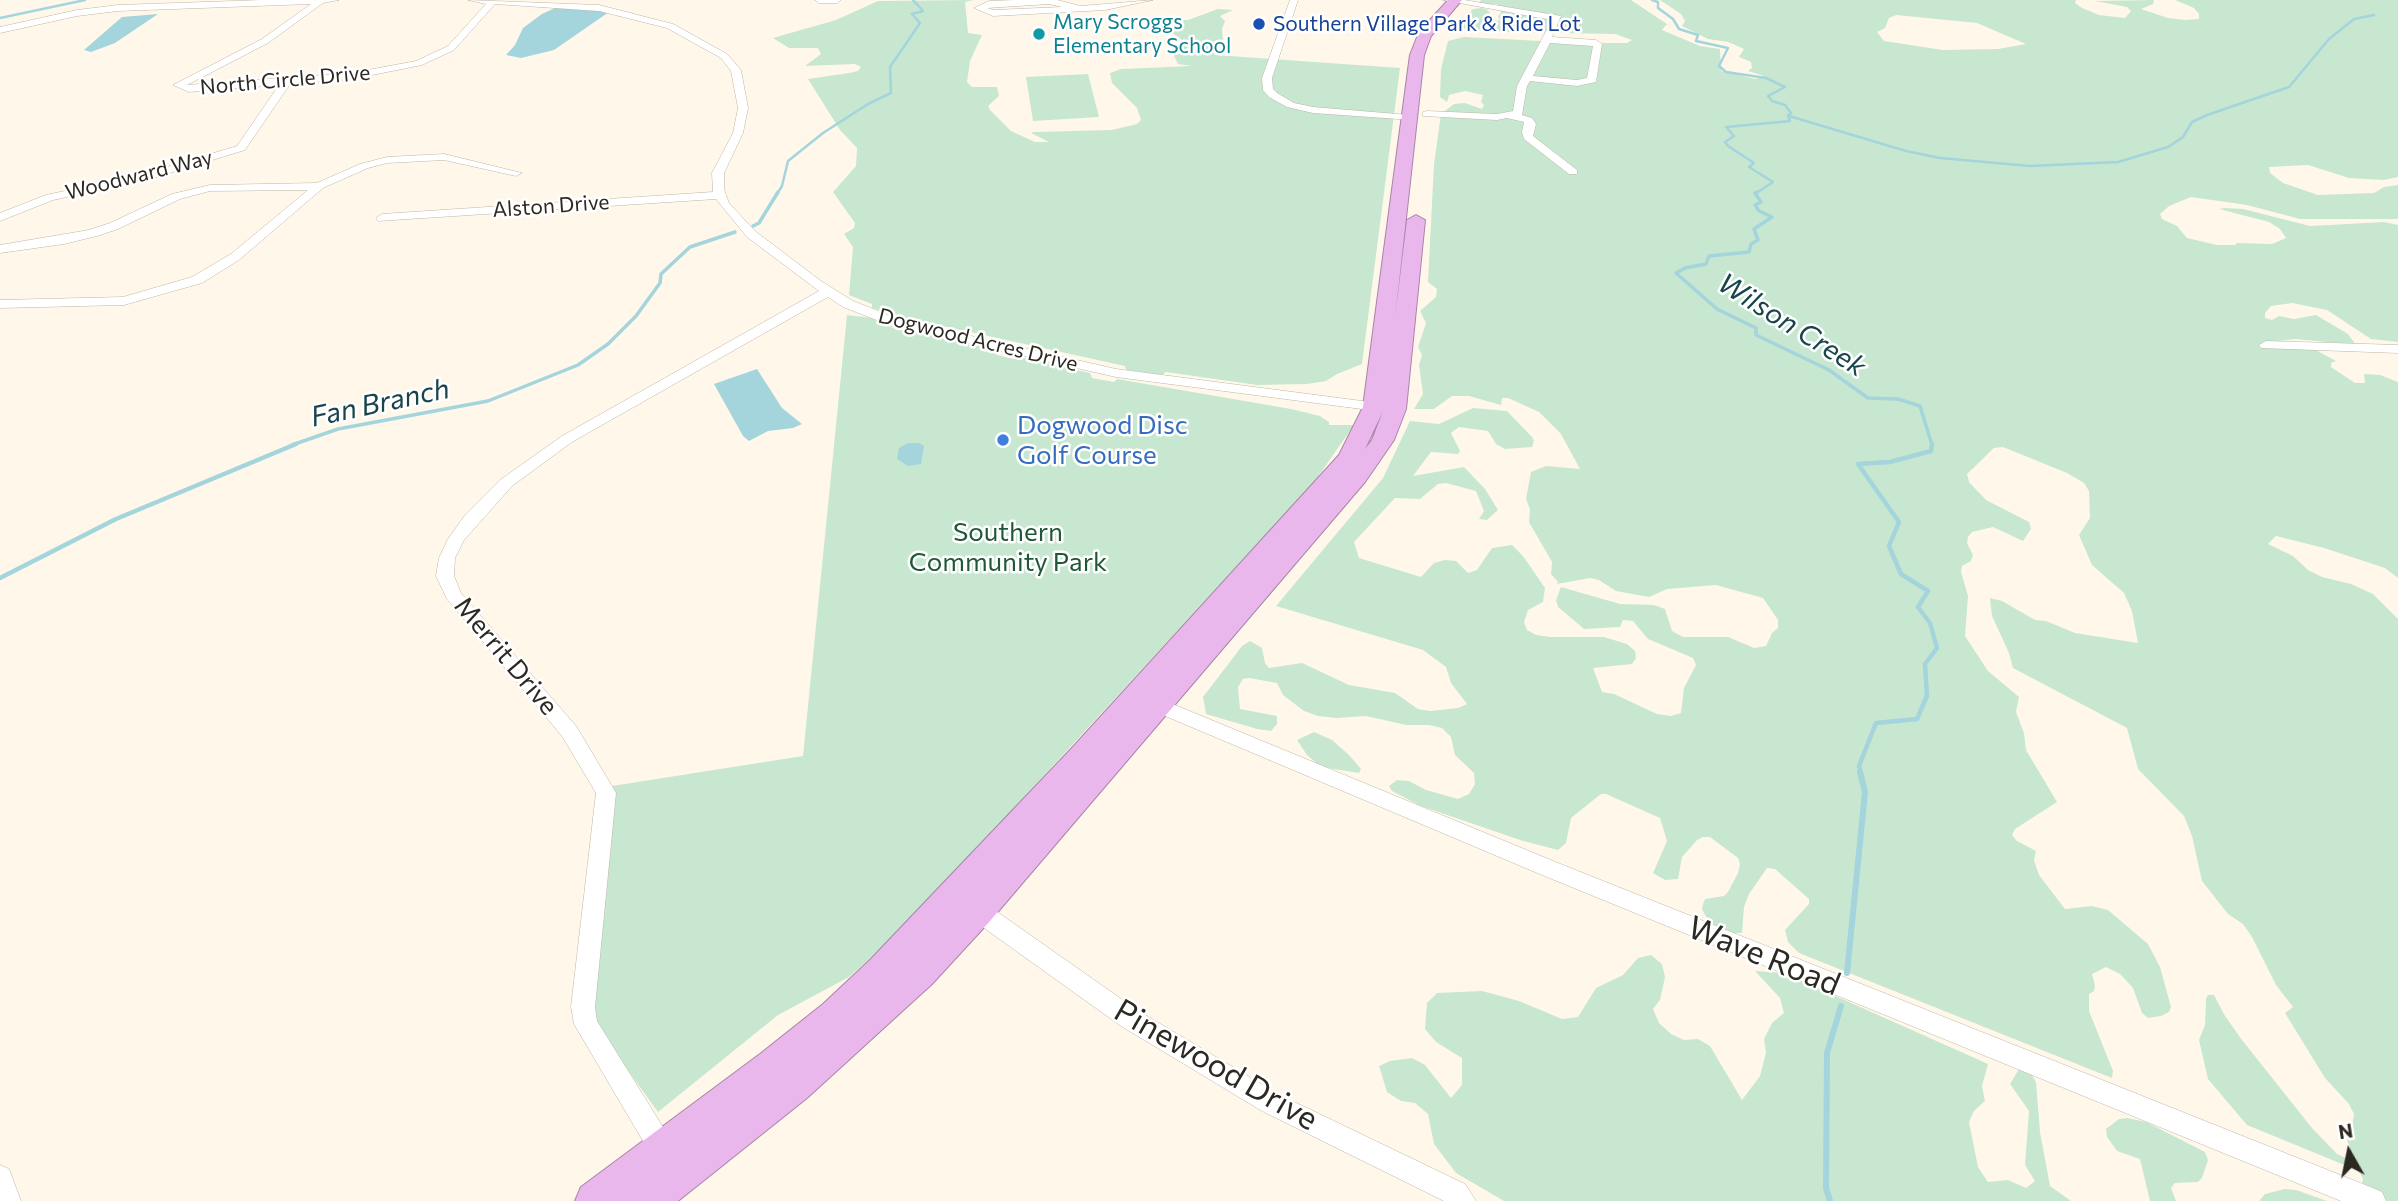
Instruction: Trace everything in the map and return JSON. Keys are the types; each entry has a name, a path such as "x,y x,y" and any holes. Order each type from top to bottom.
{"highway":[{"path":"647,1201 736,1133 839,1048 920,973 1297,550 1357,477 1383,440 1418,116 1420,46 1424,35 1459,1"},
{"path":"595,1201 793,1049 883,970 1081,757 1349,458 1385,408"}],"street":[{"path":"0,30 121,4 335,0"},
{"path":"472,0 599,8 623,13 670,26 724,56 736,70 743,108 738,133 718,173 720,195"},
{"path":"819,0 837,0"},
{"path":"1077,7 1049,1 989,4 979,8 993,13 1114,6 1149,0"},
{"path":"1294,0 1267,78 1268,90 1273,95 1291,105 1314,110 1418,116 1511,116 1528,120 1531,124 1528,137 1573,172"},
{"name":"North Circle Drive","path":"322,1 265,41 178,85 189,89 374,73 433,58 451,48 494,1"},
{"path":"1459,1 1558,18"},
{"path":"1511,116 1518,113 1522,86 1561,8 1532,2"},
{"path":"1526,78 1577,83 1592,80 1599,46 1596,43 1546,40"},
{"name":"Woodward Way","path":"0,217 50,197 146,177 241,148 287,81"},
{"path":"0,304 124,300 185,285 217,270 235,257 319,187 364,166 422,157 444,157 516,173"},
{"path":"0,249 93,233 176,197 210,188 319,187"},
{"name":"Alston Drive","path":"382,218 720,195"},
{"name":"Dogwood Acres Drive","path":"720,195 732,214 751,234 828,292 848,304 897,323 1116,373 1385,408"},
{"name":"Merrit Drive","path":"662,1149 586,1024 583,1007 606,793 569,731 453,595 445,576 447,558 456,539 471,519 506,483 567,439 828,292"},
{"path":"2266,345 2398,349"},
{"name":"Wave Road","path":"1158,705 1562,874 2373,1201"},
{"name":"Pinewood Drive","path":"978,911 1140,1025 1271,1103 1456,1193 1463,1201"},
{"path":"0,1178 8,1201"}],"green space":[{"path":"974,0 965,2 968,33 982,35 970,61 967,82 972,87 997,87 999,96 988,106 990,110 1011,131 1035,142 1049,142 1031,133 1033,132 1112,130 1137,124 1141,120 1137,108 1112,83 1110,73 1121,69 1192,66 1178,64 1174,56 1183,45 1181,39 1159,24 1188,20 1218,9 1233,10 1220,16 1225,21 1222,29 1223,41 1214,50 1215,55 1400,68 1362,364 1326,381 1307,384 1257,385 1166,372 1162,375 1126,370 1125,366 906,318 872,308 872,304 849,295 853,247 844,234 854,228 855,223 833,192 856,166 857,148 840,130 808,79 858,71 861,67 855,64 805,66 821,54 818,48 789,48 773,38 836,20 878,1"},
{"path":"1481,0 1631,0 1667,24 1662,30 1700,46 1720,49 1721,71 1756,79 1764,76 1748,71 1752,68 1751,62 1739,57 1744,49 1728,42 1708,39 1682,26 1685,21 1681,14 1660,0 2076,0 2075,3 2082,8 2099,15 2125,18 2131,11 2127,7 2095,1 2154,0 2153,4 2141,9 2168,18 2186,20 2199,19 2199,14 2194,8 2175,0 2398,0 2398,177 2384,180 2349,178 2308,165 2269,167 2270,173 2283,183 2318,195 2374,193 2384,187 2398,185 2398,219 2300,219 2247,205 2191,197 2169,206 2160,214 2162,219 2177,226 2187,238 2217,245 2272,244 2286,238 2280,229 2269,222 2219,209 2225,208 2243,209 2310,226 2384,222 2398,225 2398,342 2371,339 2327,310 2292,303 2271,306 2265,313 2265,318 2272,320 2279,316 2294,319 2316,315 2348,334 2356,345 2296,339 2262,343 2263,347 2314,349 2336,361 2331,363 2331,367 2355,383 2365,383 2364,374 2380,375 2398,382 2398,578 2385,568 2324,548 2276,536 2268,544 2293,556 2308,570 2322,577 2351,584 2373,594 2398,619 2398,1201 2383,1201 2362,1185 2363,1179 2359,1171 2247,1125 2208,1079 2199,1040 2205,1025 2206,999 2208,995 2214,995 2242,1040 2312,1128 2337,1154 2348,1159 2350,1148 2345,1135 2352,1126 2354,1114 2349,1104 2325,1078 2285,1013 2293,1007 2276,985 2252,937 2243,924 2228,914 2202,881 2192,836 2184,816 2138,769 2127,728 2013,668 1992,616 1990,598 2002,601 2035,620 2046,621 2075,633 2138,643 2132,611 2124,593 2092,565 2079,535 2090,518 2089,491 2084,483 2067,473 2003,447 1994,448 1967,474 1969,482 1986,500 2029,522 2031,529 2023,541 1993,527 1972,532 1968,537 1967,543 1973,555 1971,561 1962,566 1961,572 1968,596 1965,636 1988,671 2019,697 2016,712 2024,733 2026,750 2057,802 2015,829 2012,835 2017,841 2036,851 2034,860 2039,875 2065,909 2092,906 2108,910 2148,944 2160,967 2171,1007 2169,1012 2161,1016 2148,1018 2142,1013 2133,988 2120,974 2106,967 2092,974 2095,985 2094,991 2089,994 2089,1011 2113,1071 2112,1078 1799,953 1788,942 1785,930 1809,904 1809,899 1775,869 1767,868 1749,894 1744,907 1742,933 1728,933 1710,924 1702,909 1705,899 1724,896 1728,892 1738,873 1738,858 1710,837 1703,837 1682,857 1678,879 1665,880 1653,873 1667,841 1660,818 1606,794 1601,794 1571,818 1566,843 1558,850 1421,806 1392,791 1389,786 1397,780 1409,781 1426,790 1458,799 1469,794 1475,784 1474,773 1455,755 1451,737 1442,728 1406,725 1366,716 1318,716 1304,711 1283,695 1277,683 1249,678 1243,679 1238,687 1240,709 1277,716 1277,724 1271,731 1206,714 1203,697 1242,646 1250,641 1262,648 1265,663 1269,668 1302,663 1349,685 1395,693 1418,709 1430,711 1458,708 1467,704 1451,683 1446,667 1423,650 1276,606 1383,478 1410,421 1439,424 1473,408 1507,411 1532,437 1532,447 1505,449 1496,444 1488,431 1459,427 1451,433 1460,451 1458,454 1431,452 1413,476 1464,467 1485,489 1498,510 1487,520 1479,519 1484,511 1476,491 1446,483 1438,484 1420,499 1395,498 1354,542 1359,558 1421,577 1434,563 1445,560 1456,561 1468,573 1477,570 1492,548 1512,545 1545,588 1543,602 1528,610 1524,622 1527,630 1536,635 1550,637 1604,637 1627,644 1635,651 1636,658 1632,664 1593,668 1602,692 1614,694 1657,714 1671,716 1681,713 1684,688 1696,665 1693,658 1648,639 1633,621 1623,620 1620,627 1584,629 1558,607 1556,600 1561,587 1620,604 1654,605 1665,609 1672,631 1683,637 1728,637 1754,648 1766,646 1772,633 1778,628 1778,620 1763,598 1716,585 1667,589 1649,597 1616,591 1599,580 1590,578 1557,584 1551,574 1552,562 1529,522 1530,509 1526,499 1531,472 1546,466 1580,469 1561,434 1539,412 1508,398 1502,398 1501,405 1469,396 1452,396 1434,409 1414,409 1423,394 1419,365 1422,355 1418,347 1426,323 1420,311 1436,297 1437,289 1428,282 1434,164 1441,114 1454,104 1465,103 1482,109 1484,105 1481,102 1483,95 1465,91 1449,95 1447,102 1440,97 1441,69 1448,41 1464,37 1580,43 1627,43 1632,40 1615,34 1506,32 1457,28 1473,9 1488,10 1493,20 1500,21 1498,16 1501,13 1497,4 1478,4","holes":["1896,15 1977,23 2026,44 1998,49 1943,50 1884,41 1877,32 1885,28 1889,18"]},
{"path":"1088,74 1099,117 1033,121 1026,77"},
{"name":"Southern Community Park","path":"847,315 872,318 893,328 979,346 980,350 986,352 994,350 997,355 1014,359 1019,357 1090,373 1092,378 1114,382 1117,379 1291,409 1320,416 1329,422 1329,425 1354,425 1315,481 900,932 849,977 778,1015 658,1112 576,999 612,786 803,756"},
{"path":"1314,732 1332,740 1349,755 1361,769 1359,773 1321,767 1307,755 1297,740"},
{"path":"1651,955 1662,964 1665,977 1660,1000 1653,1009 1659,1023 1671,1034 1684,1040 1698,1039 1710,1046 1742,1100 1760,1076 1766,1053 1764,1039 1772,1023 1784,1013 1780,998 1755,971 1784,973 1988,1064 1982,1086 1985,1101 1974,1111 1969,1122 1978,1167 1988,1182 2008,1180 2026,1188 2035,1181 2025,1165 2029,1111 2010,1084 2019,1069 2032,1075 2036,1082 2040,1132 2050,1186 2071,1201 1504,1201 1456,1173 1434,1144 1428,1114 1415,1103 1401,1101 1387,1092 1379,1066 1390,1061 1412,1058 1425,1065 1451,1098 1462,1085 1462,1058 1436,1042 1425,1029 1427,1003 1437,993 1482,991 1519,1001 1562,1019 1578,1017 1596,988 1623,975 1638,958"},
{"path":"2119,1119 2146,1122 2205,1152 2208,1160 2202,1178 2198,1182 2175,1183 2171,1188 2176,1201 2150,1201 2140,1159 2117,1151 2107,1137 2106,1129"},
{"path":"2285,1189 2327,1201 2259,1201 2265,1194"}],"water":[{"path":"557,7 609,12 554,50 521,58 506,55 515,45 523,28"},
{"path":"158,14 115,43 91,52 84,50 122,17"},
{"path":"757,369 782,408 802,424 793,428 768,431 749,441 743,436 714,384"},
{"path":"908,443 924,446 921,464 908,466 897,459 899,448"}],"waterway":[{"path":"0,18 85,0"},
{"name":"Fan Branch","path":"777,194 782,186 788,161 823,133 868,104 891,93 890,67 920,23 912,14 923,11 913,0"},
{"name":"Wilson Creek","path":"1652,0 1658,2 1658,8 1673,19 1679,29 1698,35 1696,41 1728,48 1719,66 1726,72 1766,78 1785,87 1768,96 1772,101 1785,105 1791,113 1788,116 1790,121 1726,127 1734,136 1725,142 1728,146 1754,163 1749,167 1773,182 1755,194"},
{"path":"1789,116 1906,151 1940,158 2030,166 2118,162 2168,147 2183,137 2192,122 2207,115 2289,87 2329,39 2354,19 2374,15"},
{"name":"Fan Branch","path":"753,226 759,223 778,192"},
{"name":"Wilson Creek","path":"1755,194 1761,202 1755,205 1759,211 1772,217 1754,229 1758,240 1751,244 1749,252 1709,256 1706,264 1685,268 1676,273 1717,309 1756,328 1756,335 1829,370 1868,398 1898,399 1920,406 1932,445"},
{"name":"Fan Branch","path":"292,445 338,429 488,401 578,365 608,344 636,316 660,283 661,274 690,247 735,232"},
{"name":"Fan Branch","path":"0,578 116,519 296,444"},
{"name":"Wilson Creek","path":"1861,774 1859,766 1876,723 1917,719 1927,696 1925,664 1937,648 1930,623 1918,607 1928,591 1901,574 1889,546 1899,522 1858,464 1890,462 1931,451 1932,445"},
{"name":"Wilson Creek","path":"1847,973 1865,792 1860,772"},
{"name":"Wilson Creek","path":"1830,1201 1826,1188 1827,1053 1841,1006"}],"place":[{"name":"Southern Village Park & Ride Lot","path":"1259,24"},
{"name":"Mary Scroggs Elementary School","path":"1039,34"},
{"name":"Dogwood Disc Golf Course","path":"1003,440"}]}
